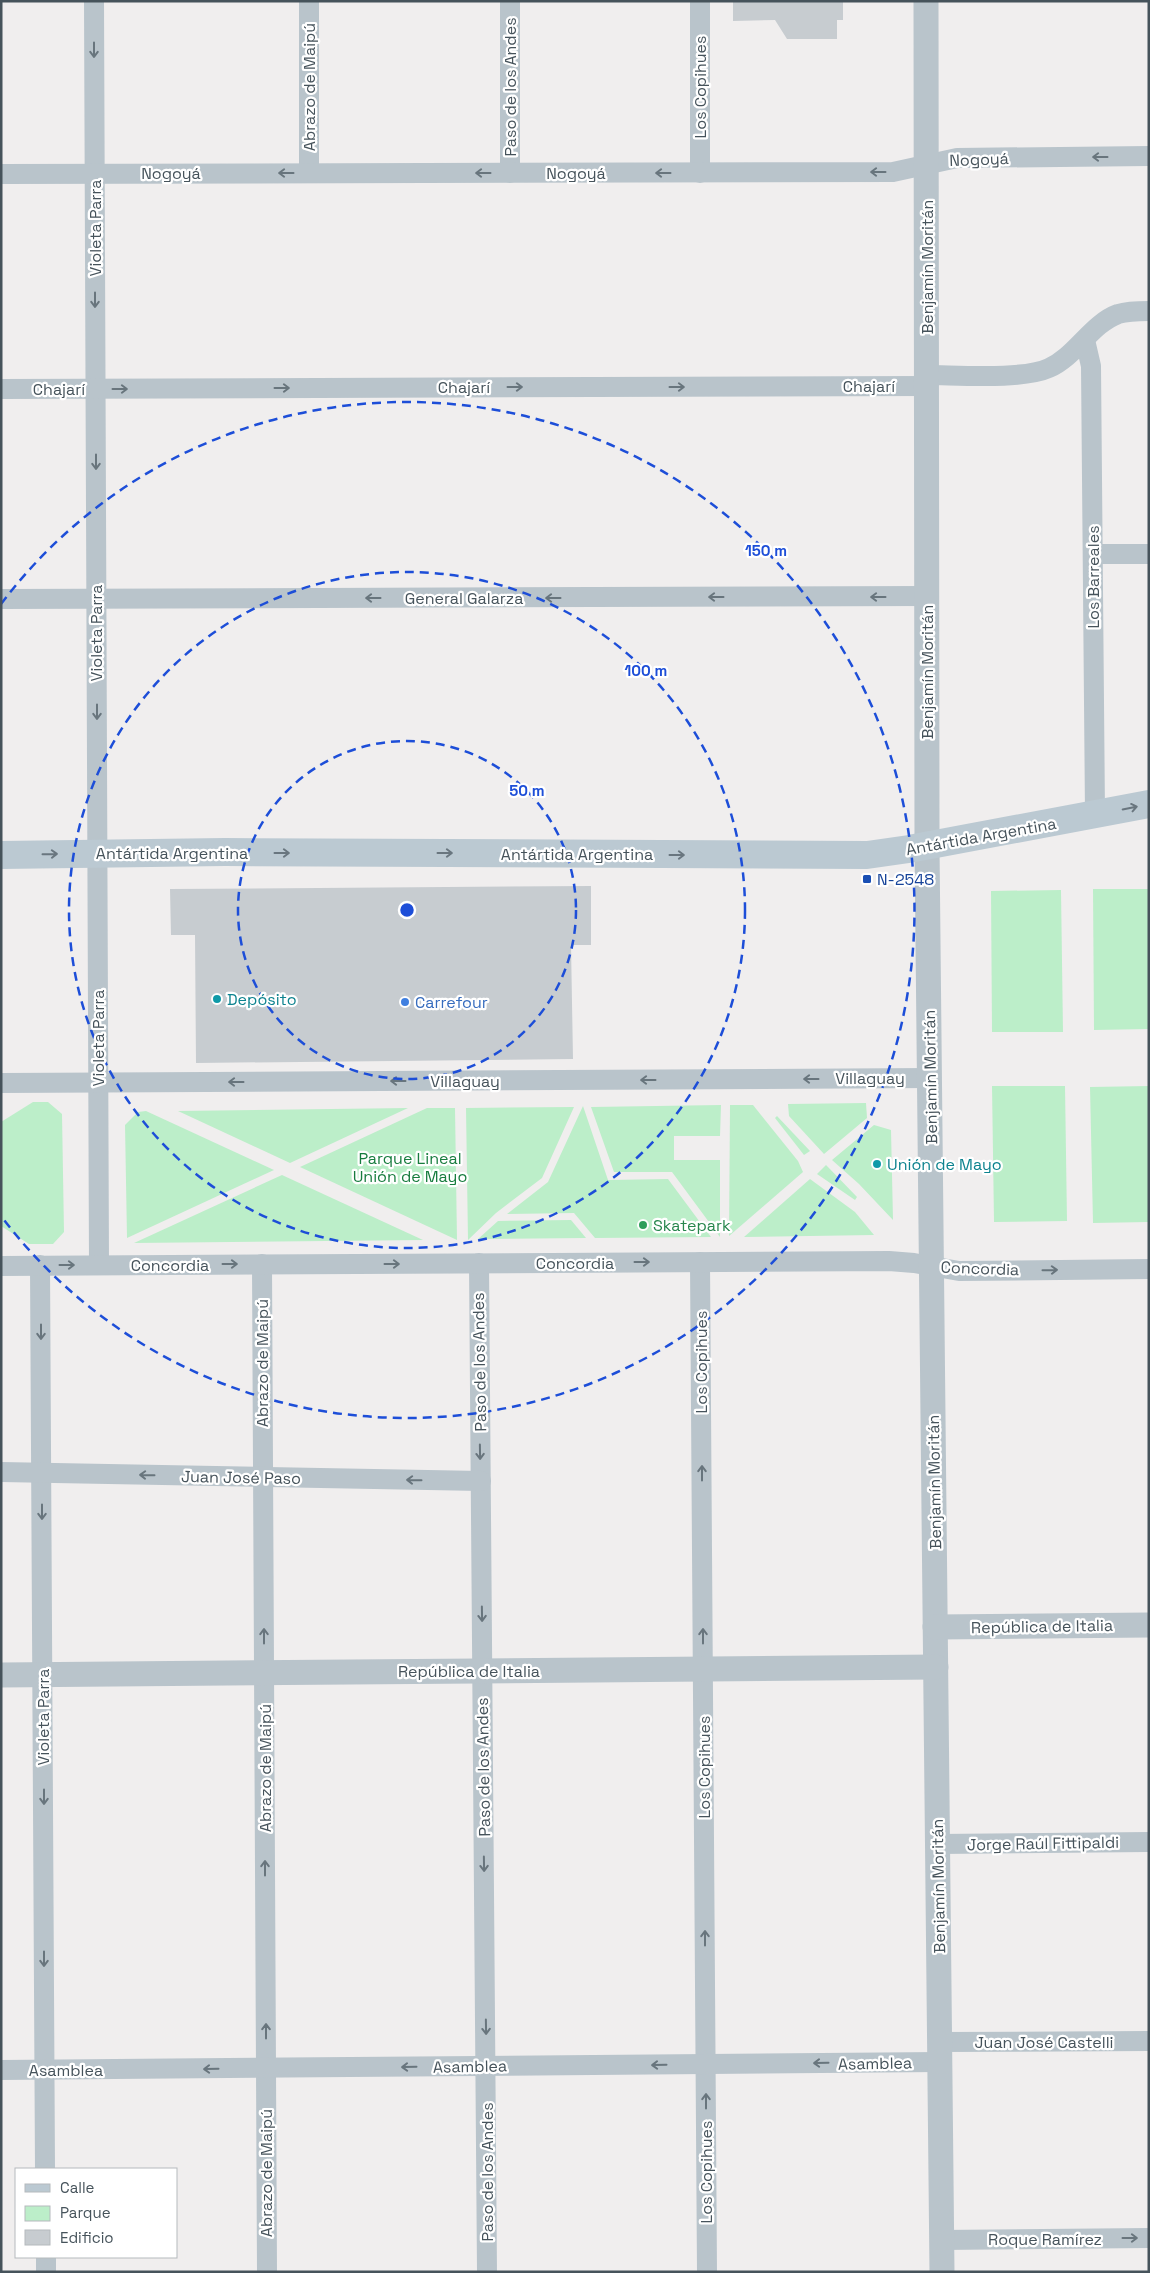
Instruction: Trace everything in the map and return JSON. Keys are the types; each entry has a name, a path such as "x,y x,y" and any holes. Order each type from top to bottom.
{"main road":[{"name":"Antártida Argentina","path":"1,855 98,853 843,855 888,852 927,846 1149,804"}],"street":[{"name":"Violeta Parra","path":"94,1 99,1265"},
{"name":"Abrazo de Maipú","path":"308,1 309,173"},
{"name":"Paso de los Andes","path":"510,1 510,173"},
{"name":"Los Copihues","path":"700,1 700,173"},
{"name":"Benjamín Moritán","path":"926,1 927,846 942,2272"},
{"name":"Nogoyá","path":"1,174 893,172 957,158 1149,156"},
{"name":"Chajarí","path":"1,389 927,380 1038,372 1058,364 1112,317 1130,312 1149,311"},
{"name":"Los Barreales","path":"1085,340 1091,366 1095,814"},
{"path":"1093,554 1149,554"},
{"name":"General Galarza","path":"1,599 927,596"},
{"name":"Villaguay","path":"1,1084 930,1078"},
{"name":"Concordia","path":"1,1266 901,1261 959,1271 1149,1269"},
{"name":"Los Copihues","path":"700,1262 707,2272"},
{"name":"Paso de los Andes","path":"478,1263 487,2272"},
{"name":"Abrazo de Maipú","path":"262,1264 267,2272"},
{"name":"Violeta Parra","path":"40,1265 45,2168"},
{"name":"Juan José Paso","path":"1,1472 481,1481"},
{"name":"República de Italia","path":"935,1627 1149,1625"},
{"name":"República de Italia","path":"1,1675 936,1667"},
{"name":"Jorge Raúl Fittipaldi","path":"938,1844 1149,1842"},
{"name":"Juan José Castelli","path":"940,2052 1149,2041"},
{"name":"Asamblea","path":"1,2070 706,2064 940,2052"},
{"name":"Roque Ramírez","path":"941,2240 1149,2238"},
{"path":"46,2258 46,2272"}],"green space":[{"path":"1093,889 1149,889 1149,1029 1094,1030"},
{"path":"1061,890 1063,1032 992,1032 991,891"},
{"path":"992,1086 1065,1086 1067,1221 994,1222"},
{"path":"1149,1086 1149,1222 1093,1223 1090,1087"},
{"path":"33,1102 48,1102 62,1114 64,1232 53,1244 29,1244 1,1226 1,1122"},
{"path":"866,1103 867,1118 824,1154 789,1116 788,1104"},
{"path":"721,1105 720,1136 674,1136 674,1160 720,1160 720,1237 672,1172 614,1172 591,1107"},
{"path":"730,1105 753,1105 798,1161 803,1172 729,1236"},
{"name":"Parque Lineal Unión de Mayo","path":"583,1106 608,1180 668,1179 711,1237 595,1238 574,1213 507,1214 548,1182"},
{"path":"574,1107 542,1178 496,1213 468,1240 466,1108"},
{"name":"Parque Lineal Unión de Mayo","path":"408,1108 290,1163 178,1111"},
{"name":"Parque Lineal Unión de Mayo","path":"427,1108 455,1108 457,1240 300,1167"},
{"path":"146,1111 274,1170 127,1238 125,1125 138,1112"},
{"path":"777,1116 810,1151 804,1155 775,1118"},
{"path":"874,1125 891,1130 893,1220 859,1184 832,1160"},
{"path":"826,1165 857,1197 855,1200 817,1174"},
{"name":"Parque Lineal Unión de Mayo","path":"282,1175 423,1240 134,1243"},
{"path":"810,1179 855,1212 874,1235 744,1237"},
{"name":"Parque Lineal Unión de Mayo","path":"571,1220 586,1238 478,1239 498,1221"}],"building":[{"path":"733,1 843,1 843,20 837,20 837,39 787,39 775,20 733,21"},
{"name":"Carrefour","path":"591,886 591,945 571,945 573,1059 196,1063 195,935 171,935 170,889"}],"place":[{"name":"N-2548","path":"867,879"},
{"name":"Depósito","path":"217,999"},
{"name":"Carrefour","path":"405,1002"},
{"name":"Unión de Mayo","path":"877,1164"},
{"name":"Skatepark","path":"643,1225"}]}
